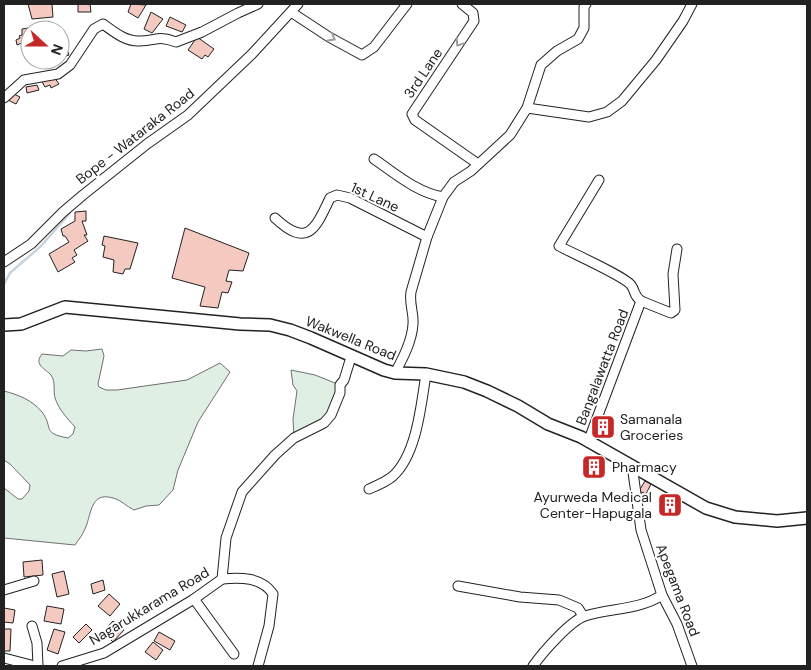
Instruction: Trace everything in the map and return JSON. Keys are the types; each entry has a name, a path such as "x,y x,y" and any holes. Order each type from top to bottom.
{"main road":[{"name":"Wakwella Road","path":"4,326 22,324 65,307 240,324 270,325 290,330 351,357 395,373 426,374 464,382 488,391 548,424 632,465 706,508 735,517 776,521 807,518"}],"street":[{"path":"4,98 24,80 58,74 70,65 94,29 103,24 119,36 138,42 165,38 176,42 202,32 238,12 258,4"},
{"name":"Bope - Wataraka Road","path":"4,262 31,244 83,195 147,144 188,115 259,47 298,4"},
{"path":"291,12 329,37 362,55 374,46 407,4"},
{"name":"3rd Lane","path":"462,4 473,13 474,21 412,114 415,120 478,164"},
{"path":"395,373 407,348 413,324 409,301 411,292 427,237 443,197 454,182 471,171 510,135 527,108 541,65 557,51 578,39 584,28 584,7 586,4"},
{"path":"527,108 589,117 607,112 622,101 656,60 683,21 692,4"},
{"path":"374,158 418,190 430,195 443,197"},
{"name":"Bangalawatta Road","path":"588,442 641,301 636,297 631,285 559,246 599,180"},
{"name":"1st Lane","path":"275,218 287,228 302,234 311,231 320,220 330,198 337,195 350,198 427,237"},
{"path":"641,301 671,313 675,310 673,274 677,249"},
{"path":"258,666 269,626 273,594 268,586 241,577 222,579 226,538 242,492 275,455 294,438 324,423 331,415 351,357"},
{"path":"369,490 392,477 402,465 418,423 426,374"},
{"name":"Apegama Road","path":"632,465 641,530 662,595 677,624 692,666"},
{"name":"Nagarukkarama Road","path":"62,666 104,653 194,599 222,579"},
{"path":"4,590 34,581"},
{"path":"458,586 560,600 578,608 583,616"},
{"path":"534,666 560,635 583,616 652,602 662,595"},
{"path":"194,599 234,654"},
{"path":"4,658 36,666 36,643 32,626"}],"green space":[{"path":"102,349 104,356 98,384 99,387 106,390 187,380 220,363 230,372 198,422 178,470 173,490 159,505 146,506 134,510 116,499 99,498 92,506 87,525 75,545 4,538 4,488 18,499 22,499 29,491 30,485 4,460 4,391 30,401 42,412 51,432 68,438 73,434 75,427 59,406 55,398 53,378 41,366 40,358 42,354 63,356 71,350"},
{"path":"291,370 315,375 340,385 331,415 294,438 293,419 297,391 293,385"}],"building":[{"path":"28,4 52,4 53,17 32,19"},
{"path":"78,4 90,4 91,12 78,12"},
{"path":"131,4 146,5 138,18 128,12"},
{"path":"151,12 163,19 152,33 144,29"},
{"path":"170,17 186,25 182,32 166,26"},
{"path":"197,37 214,49 208,57 205,55 202,59 188,50"},
{"path":"20,38 20,44 17,45 16,40"},
{"path":"52,74 59,84 51,88 50,85 45,87 41,80"},
{"path":"37,85 39,90 27,93 26,87"},
{"path":"12,93 20,97 16,104 8,100"},
{"path":"86,211 86,221 82,221 87,235 84,235 88,241 74,250 77,255 72,258 75,262 58,272 49,254 69,242 63,236 61,229 75,221 75,212"},
{"path":"185,228 249,253 243,271 229,270 226,281 232,282 228,293 222,292 218,308 200,306 205,287 172,278"},
{"path":"104,236 138,243 130,269 125,269 123,274 113,272 114,260 103,257 105,246 102,245"},
{"name":"Samanala Groceries","path":"599,421 609,425 607,433 596,429"},
{"name":"Pharmacy","path":"593,460 599,462 595,474 589,472"},
{"path":"645,481 651,484 646,494 639,491"},
{"name":"Ayurweda Medical Center-Hapugala","path":"667,499 676,504 672,512 663,507"},
{"path":"42,560 43,575 24,577 23,562"},
{"path":"64,571 69,594 57,597 52,574"},
{"path":"103,580 105,590 93,594 91,584"},
{"path":"109,594 120,604 110,616 98,606"},
{"path":"47,606 64,609 61,624 44,621"},
{"path":"4,608 15,610 13,623 4,622"},
{"path":"113,621 124,630 113,642 103,632"},
{"path":"86,624 92,630 79,643 73,637"},
{"path":"4,629 11,629 10,651 4,651"},
{"path":"54,629 65,632 58,654 47,650"},
{"path":"159,632 175,641 170,650 154,641"},
{"path":"153,642 163,650 156,660 145,652"}],"waterway":[{"path":"4,284 10,273 41,246 70,213"}],"place":[{"name":"Samanala Groceries","path":"603,427"},
{"name":"Pharmacy","path":"594,467"},
{"name":"Ayurweda Medical Center-Hapugala","path":"670,505"}]}
